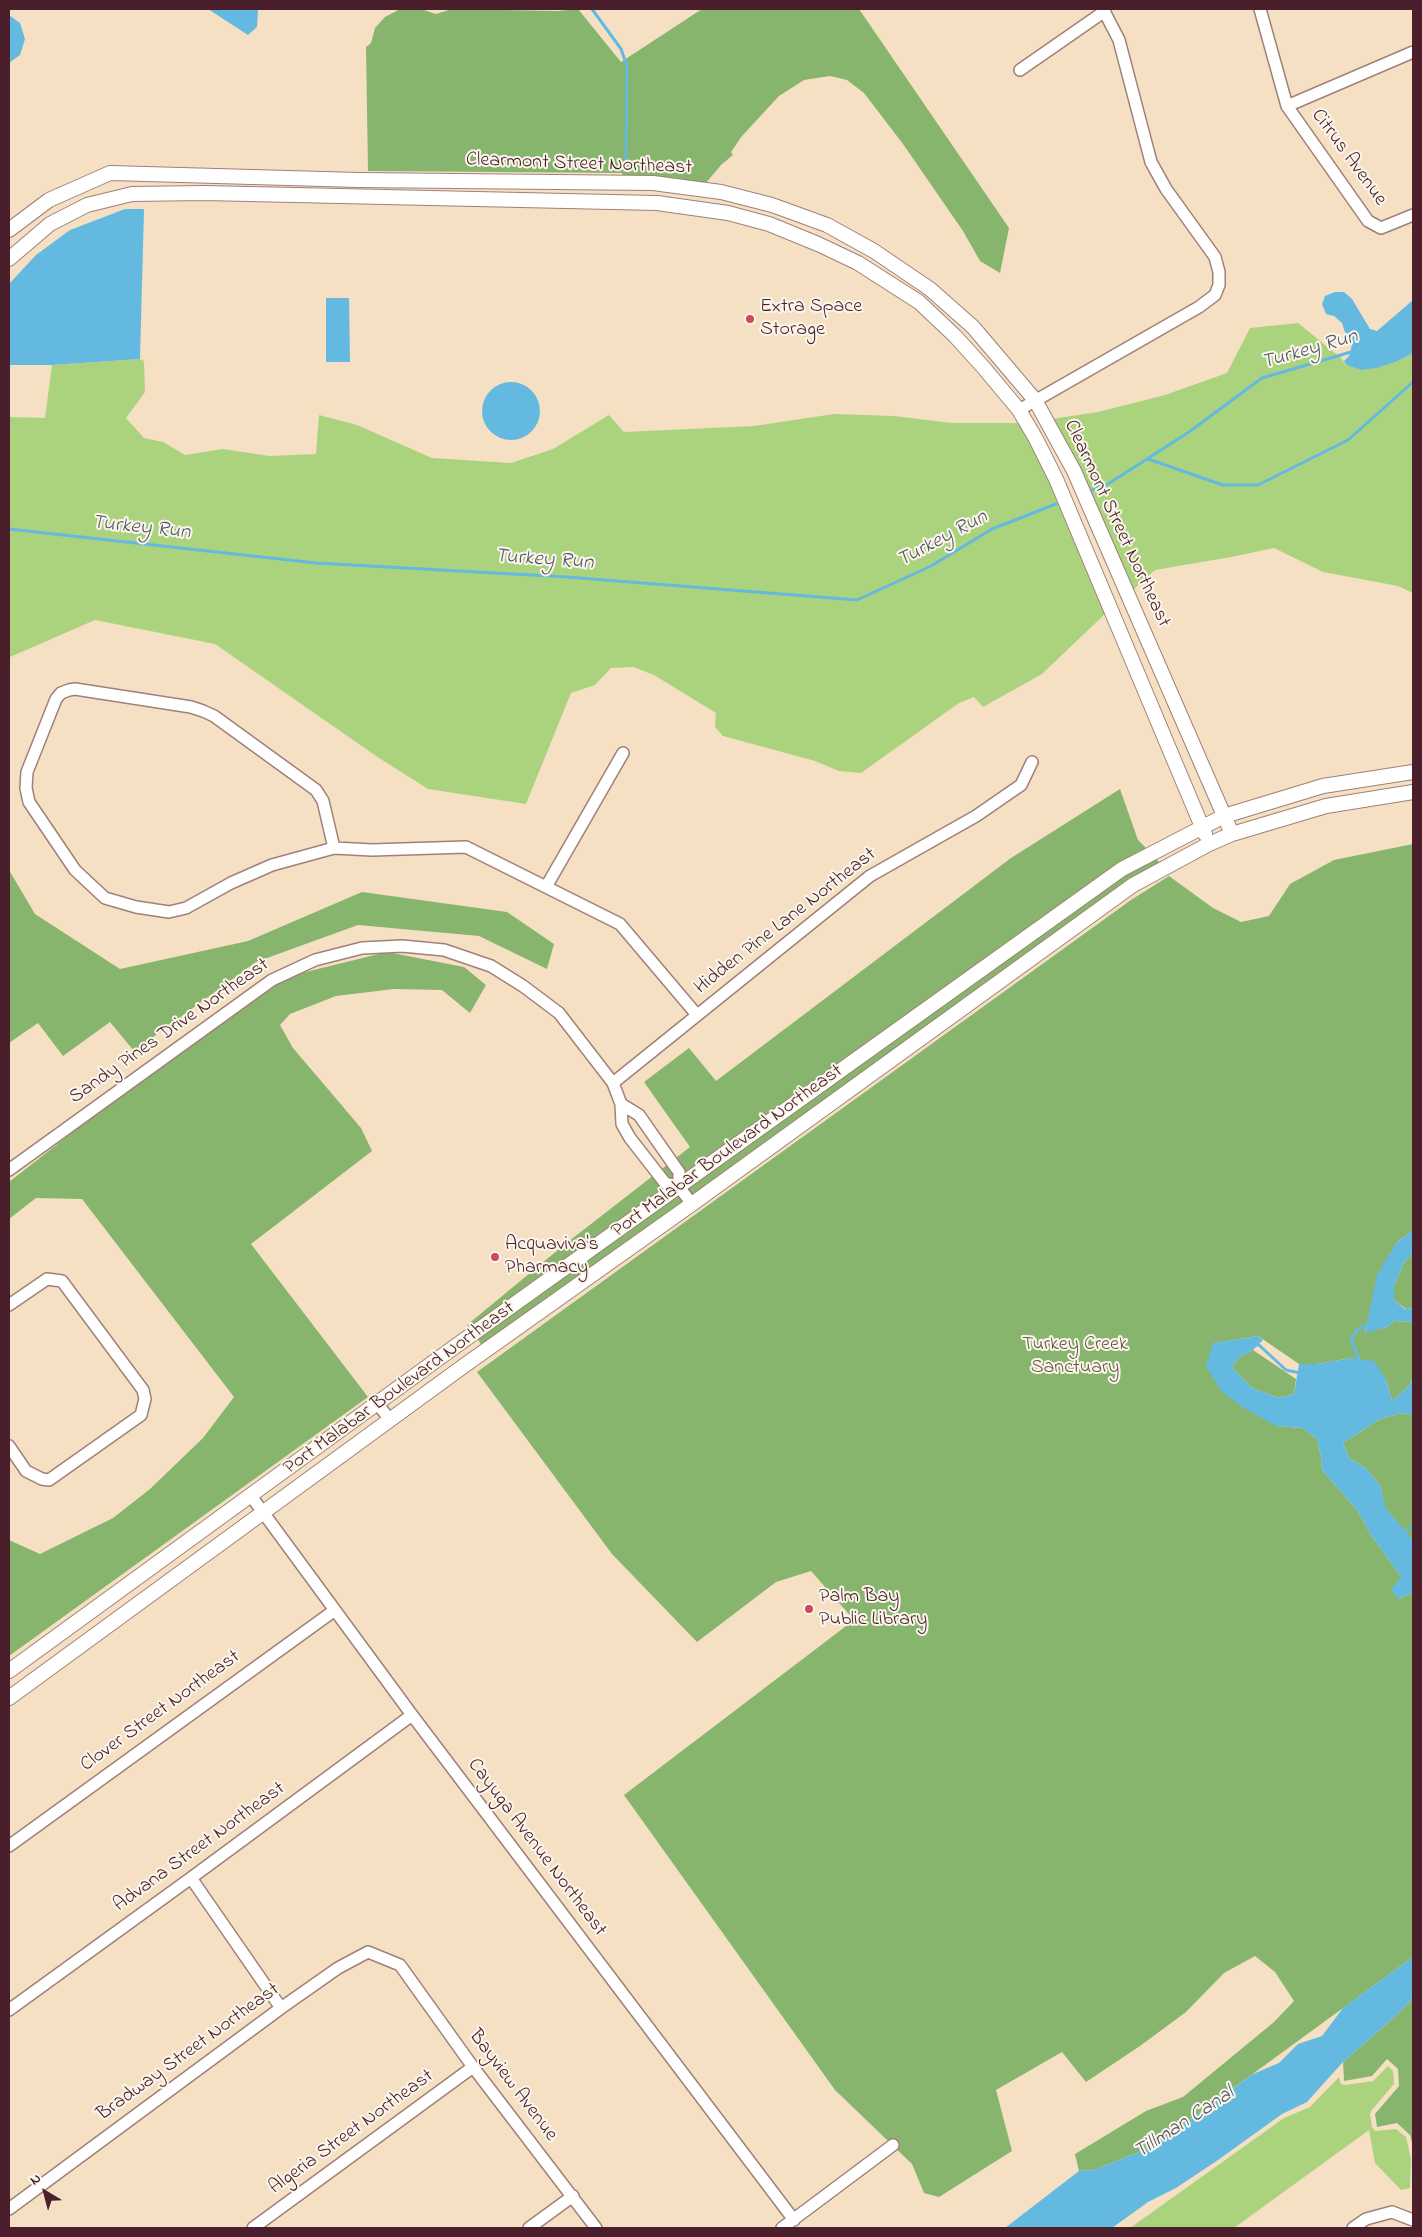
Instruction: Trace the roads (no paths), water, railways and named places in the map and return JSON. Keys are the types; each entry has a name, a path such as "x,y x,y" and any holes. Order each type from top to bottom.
{"street":[{"name":"Citrus Avenue","path":"1260,9 1287,106 1368,221 1381,228 1413,215"},
{"path":"1019,410 1199,307 1215,295 1219,285 1219,272 1214,256 1166,189 1151,162 1119,40 1104,10 1020,70"},
{"path":"1287,106 1413,52"},
{"name":"Clearmont Street Northeast","path":"9,230 49,200 110,173 358,180 653,183 721,192 772,205 827,225 874,250 930,289 973,327 1035,400 1074,471 1232,834"},
{"name":"Clearmont Street Northeast","path":"9,259 50,224 88,205 132,194 204,193 657,203 721,212 769,224 858,263 919,302 955,336 1019,410 1056,479 1209,844"},
{"path":"334,848 323,801 316,790 214,716 191,707 75,689 61,693 56,699 27,772 26,788 29,802 76,870 105,898 136,907 169,912 186,908 232,883 272,865 334,848 372,850 466,847 620,924 697,1015"},
{"path":"546,887 622,753"},
{"name":"Hidden Pine Lane Northeast","path":"612,1083 870,876 976,816 1021,785 1032,762"},
{"name":"Port Malabar Boulevard Northeast","path":"9,1671 377,1403 1122,869 1224,816 1322,786 1413,772"},
{"path":"1322,786 1326,806"},
{"name":"Port Malabar Boulevard Northeast","path":"9,1698 264,1514 390,1420 1132,885 1209,844 1232,834 1326,806 1413,792"},
{"name":"Sandy Pines Drive Northeast","path":"9,1170 272,980 315,960 362,948 402,946 444,950 491,966 559,1013 612,1083 621,1104 622,1124 630,1138 666,1183 679,1187"},
{"path":"621,1104 639,1115 679,1172 679,1187 692,1204"},
{"path":"9,1305 47,1279 62,1281 143,1390 145,1399 140,1415 49,1480 42,1479 26,1471 9,1446"},
{"path":"377,1403 390,1420"},
{"name":"Cayuga Avenue Northeast","path":"251,1496 412,1715 794,2220"},
{"name":"Clover Street Northeast","path":"9,1846 336,1610"},
{"name":"Advana Street Northeast","path":"9,2010 412,1715"},
{"path":"191,1878 281,2008"},
{"name":"Bradway Street Northeast","path":"9,2209 338,1968 368,1952 400,1965"},
{"name":"Bayview Avenue","path":"400,1965 473,2067 596,2228"},
{"name":"Algeria Street Northeast","path":"253,2228 473,2067"},
{"path":"782,2228 893,2145"},
{"path":"529,2228 573,2196"},
{"path":"1353,2228 1366,2219 1392,2212 1413,2220"}],"water":[{"path":"208,9 258,9 257,27 248,35"},
{"path":"9,15 20,23 25,39 20,55 9,63"},
{"path":"125,209 144,209 140,359 52,365 9,365 9,284 36,255 70,230"},
{"path":"1335,292 1344,292 1352,299 1370,329 1377,331 1413,300 1413,353 1398,361 1377,368 1361,370 1347,365 1344,361 1349,356 1353,341 1345,332 1342,323 1334,316 1326,314 1322,304 1325,296"},
{"path":"326,298 349,298 350,362 326,362"},
{"path":"505,382 517,382 532,390 540,405 540,417 532,432 517,440 505,440 490,432 482,417 482,405 490,390"},
{"path":"1413,1230 1413,1254 1404,1262 1394,1286 1394,1300 1405,1309 1413,1308 1413,1322 1394,1321 1387,1327 1365,1333 1377,1275 1396,1243"},
{"path":"1258,1336 1263,1340 1253,1350 1240,1357 1232,1367 1252,1388 1279,1398 1294,1394 1299,1364 1317,1364 1351,1358 1374,1361 1386,1379 1392,1401 1409,1386 1413,1378 1413,1410 1409,1415 1402,1413 1380,1419 1343,1443 1349,1458 1366,1468 1381,1487 1385,1507 1413,1541 1413,1592 1399,1599 1391,1590 1401,1577 1371,1535 1357,1510 1322,1470 1317,1439 1302,1428 1276,1426 1244,1408 1221,1391 1206,1366 1213,1343"},
{"name":"Tillman Canal","path":"1413,1957 1413,1998 1399,2013 1343,2062 1307,2102 1282,2114 1218,2160 1176,2188 1148,2202 1112,2228 1005,2228 1079,2171 1094,2170 1154,2146 1253,2074 1279,2063 1298,2044 1322,2036 1343,2008"}],"waterway":[{"path":"592,9 621,49 627,66 626,162"},
{"name":"Turkey Run","path":"1092,490 1108,484 1189,432 1262,378 1351,352"},
{"path":"1148,459 1223,485 1258,485 1348,440 1413,382"},
{"name":"Turkey Run","path":"9,529 316,563 567,577 857,600 931,566 992,529 1056,504"},
{"path":"1360,1362 1351,1339 1358,1329 1369,1325"},
{"path":"1256,1345 1259,1345 1286,1370 1300,1373"},
{"path":"1403,1533 1413,1527"}],"place":[{"name":"Extra Space Storage","path":"750,319"},
{"name":"Acquaviva's Pharmacy","path":"495,1257"},
{"name":"Palm Bay Public Library","path":"809,1609"}],"park label":[{"name":"Turkey Creek Sanctuary","path":"1075,1358"}]}
